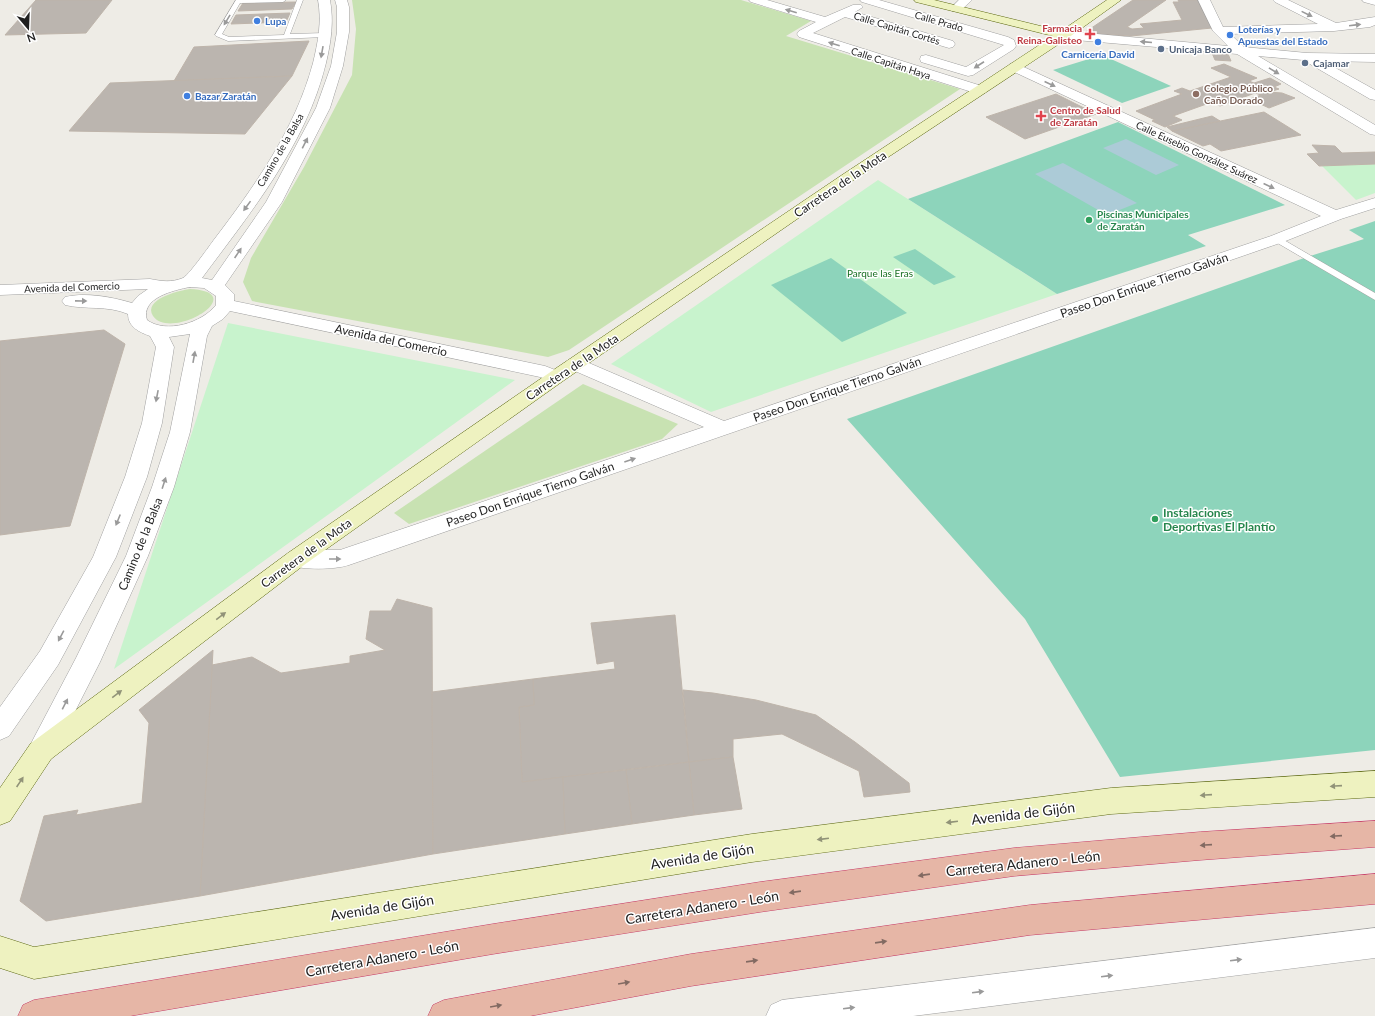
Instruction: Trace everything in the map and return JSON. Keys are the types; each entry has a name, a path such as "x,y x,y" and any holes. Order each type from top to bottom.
{"highway":[{"name":"Carretera Adanero - León","path":"34,1016 492,939 712,905 1014,862 1375,834"},
{"path":"444,1016 692,970 1030,920 1375,889"}],"main road":[{"path":"920,0 1064,34"},
{"name":"Carretera de la Mota","path":"41,751 296,559 556,376 848,178 1115,0"},
{"path":"0,812 41,751"},
{"name":"Avenida de Gijón","path":"0,952 34,963 752,848 1111,802 1375,784"}],"street":[{"name":"Camino de la Balsa","path":"190,282 253,198 286,144 307,100 319,68 325,35 326,9 324,0"},
{"name":"Camino de la Balsa","path":"216,286 274,202 323,108 337,66 342,32 343,7 341,0"},
{"path":"755,0 826,21 868,1"},
{"path":"956,9 966,0"},
{"path":"1204,0 1219,31 1240,51 1375,131"},
{"path":"1279,0 1334,27"},
{"path":"1368,0 1375,2"},
{"name":"Calle Prado","path":"868,1 1010,43 1010,46 968,72 926,59"},
{"name":"Calle Capitán Cortés","path":"844,13 949,44"},
{"name":"Calle Capitán Haya","path":"826,21 803,34 980,90"},
{"path":"1219,31 1334,27 1375,21"},
{"path":"911,69 969,30"},
{"path":"1064,34 1307,57 1375,58"},
{"path":"1307,57 1375,96"},
{"name":"Calle Eusebio González Suárez","path":"1015,67 1335,216"},
{"path":"1307,91 1354,84"},
{"name":"Paseo Don Enrique Tierno Galván","path":"296,559 342,559 1277,239 1335,216 1375,203"},
{"path":"190,282 216,286 225,294 225,305 214,318 204,324 180,331 157,331 147,329 140,324 136,318 137,311 148,297 168,287 190,282"},
{"name":"Avenida del Comercio","path":"0,290 150,284 168,287"},
{"name":"Avenida del Comercio","path":"0,303 98,301 125,305 137,311"},
{"name":"Avenida del Comercio","path":"225,305 545,372 556,376"},
{"name":"Camino de la Balsa","path":"41,751 87,662 137,556 163,487 180,432 198,336 204,324"},
{"path":"0,728 49,658 104,557 130,492 152,423 161,377 164,347 157,331"},
{"path":"575,364 723,428"},
{"path":"782,1016 1375,943"},
{"name":"Avenida de Gijón","path":"0,968 34,963"}],"lane":[{"path":"283,0 238,1 218,35 228,39 325,35"},
{"path":"286,37 300,0"},
{"path":"1277,239 1375,297"}],"green space":[{"path":"352,0 741,0 811,21 786,36 960,89 569,350 548,357 252,301 243,282 251,258 304,167 352,75 356,29"},
{"path":"1102,55 1171,86 1122,103 1053,70"},
{"name":"Piscinas Municipales de Zaratán","path":"1118,122 1285,205 1188,235 1206,246 1057,294 908,199"},
{"path":"1375,164 1375,193 1356,200 1322,166"},
{"name":"Parque las Eras","path":"878,180 1057,294 711,412 611,364"},
{"name":"Instalaciones Deportivas El Plantío","path":"1375,221 1375,750 1120,777 1025,619 847,419 1307,257 1364,239 1349,230"},
{"path":"915,249 956,277 934,285 893,257"},
{"path":"831,258 907,313 842,342 771,285"},
{"path":"190,289 207,292 213,298 211,306 189,320 175,323 162,322 153,316 151,310 153,305 158,300 164,296"},
{"path":"228,323 515,380 114,669"},
{"path":"583,384 678,424 662,439 409,524 394,513"}],"water":[{"path":"1126,139 1179,165 1156,175 1103,148"},
{"path":"1063,163 1137,203 1107,215 1035,174"}],"building":[{"path":"36,0 112,0 86,33 5,35"},
{"path":"1133,0 1166,0 1127,27 1132,29 1144,28 1140,24 1182,20 1173,2 1179,2 1178,0 1198,0 1212,28 1131,36 1084,33"},
{"path":"296,2 292,9 238,11 243,3"},
{"path":"290,13 286,22 231,24 236,15"},
{"path":"309,41 292,76 174,81 194,47"},
{"path":"1212,53 1228,54 1231,61 1215,60"},
{"path":"1224,64 1257,78 1249,81 1254,83 1270,78 1281,84 1274,87 1279,89 1269,92 1282,93 1295,98 1269,108 1250,99 1261,95 1255,93 1220,106 1212,102 1173,116 1182,120 1165,127 1152,121 1155,120 1136,111 1182,94 1174,91 1182,88 1190,91 1231,77 1211,68"},
{"name":"Bazar Zaratán","path":"292,76 245,134 69,131 110,83"},
{"name":"Centro de Salud de Zaratán","path":"1056,94 1096,114 1025,139 986,117"},
{"path":"1264,112 1301,135 1221,151 1210,144 1203,146 1172,131"},
{"path":"1212,116 1220,121 1172,131 1167,127"},
{"path":"1312,145 1335,146 1342,153 1375,152 1375,164 1319,166 1307,154 1319,153"},
{"path":"104,330 125,344 70,526 0,535 0,341"},
{"path":"397,599 432,608 433,854 200,896 212,665 252,657 281,673 350,663 350,656 385,650 366,639 370,611 391,611"},
{"path":"675,615 689,762 522,782 519,707 534,705 533,679 615,669 614,661 597,664 591,623"},
{"path":"213,650 200,896 46,921 20,901 44,816 78,810 76,815 142,803 149,723 139,710"},
{"path":"533,679 534,705 519,707 522,782 563,777 565,834 433,854 432,692"},
{"path":"683,690 756,700 816,715 855,742 909,783 910,792 864,797 859,771 782,734 733,739 733,757 689,762"},
{"path":"733,757 742,809 694,815 689,762"},
{"path":"689,762 694,815 632,824 626,770"},
{"path":"626,770 632,824 565,834 563,777"}],"place":[{"name":"Lupa","path":"257,21"},
{"name":"Farmacia Reina-Galisteo","path":"1090,34"},
{"name":"Loterías y Apuestas del Estado","path":"1230,35"},
{"name":"Carnicería David","path":"1098,42"},
{"name":"Unicaja Banco","path":"1161,49"},
{"name":"Cajamar","path":"1305,63"},
{"name":"Colegio Público Caño Dorado","path":"1196,94"},
{"name":"Bazar Zaratán","path":"187,96"},
{"name":"Centro de Salud de Zaratán","path":"1041,116"},
{"name":"Piscinas Municipales de Zaratán","path":"1089,220"},
{"name":"Instalaciones Deportivas El Plantío","path":"1155,519"}]}
